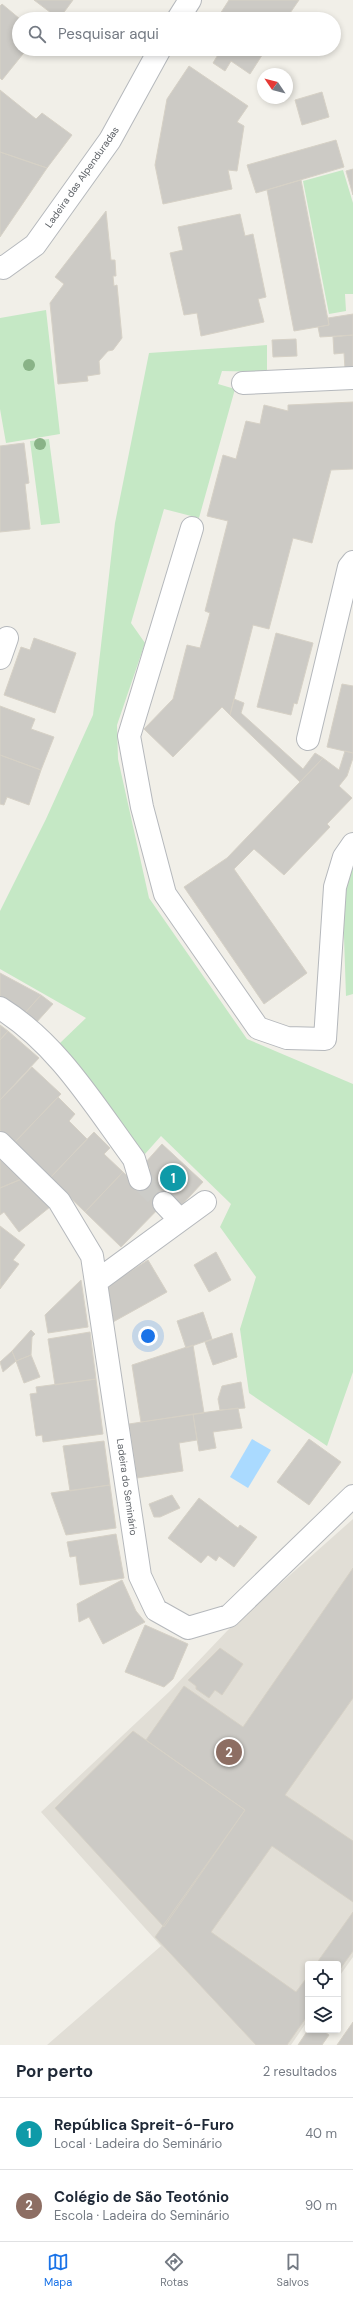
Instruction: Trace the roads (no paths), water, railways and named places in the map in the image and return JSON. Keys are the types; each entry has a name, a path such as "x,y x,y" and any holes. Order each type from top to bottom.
{"street":[{"path":"182,12 190,0"},
{"name":"Ladeira das Alpenduradas","path":"0,267 3,268 35,245 110,140 156,56"},
{"path":"243,383 353,378"},
{"path":"192,528 129,736 142,807 165,894 258,1028 287,1038 325,1039 335,887 344,857 353,844"},
{"path":"308,739 349,567 353,562"},
{"path":"0,1008 19,1020 51,1048 134,1159 140,1179"},
{"name":"Ladeira do Seminário","path":"0,1144 59,1201 92,1256 97,1281 140,1576 156,1610 188,1628 229,1616 353,1496"},
{"path":"97,1281 205,1202"},
{"path":"164,1204 180,1220"}],"water":[{"path":"252,1439 271,1450 248,1488 230,1477"}],"tunnel":[{"path":"140,1179 164,1203"}],"place":[{"name":"República Spreit-ó-Furo","path":"173,1178"},
{"name":"Colégio de São Teotónio","path":"229,1752"}]}
